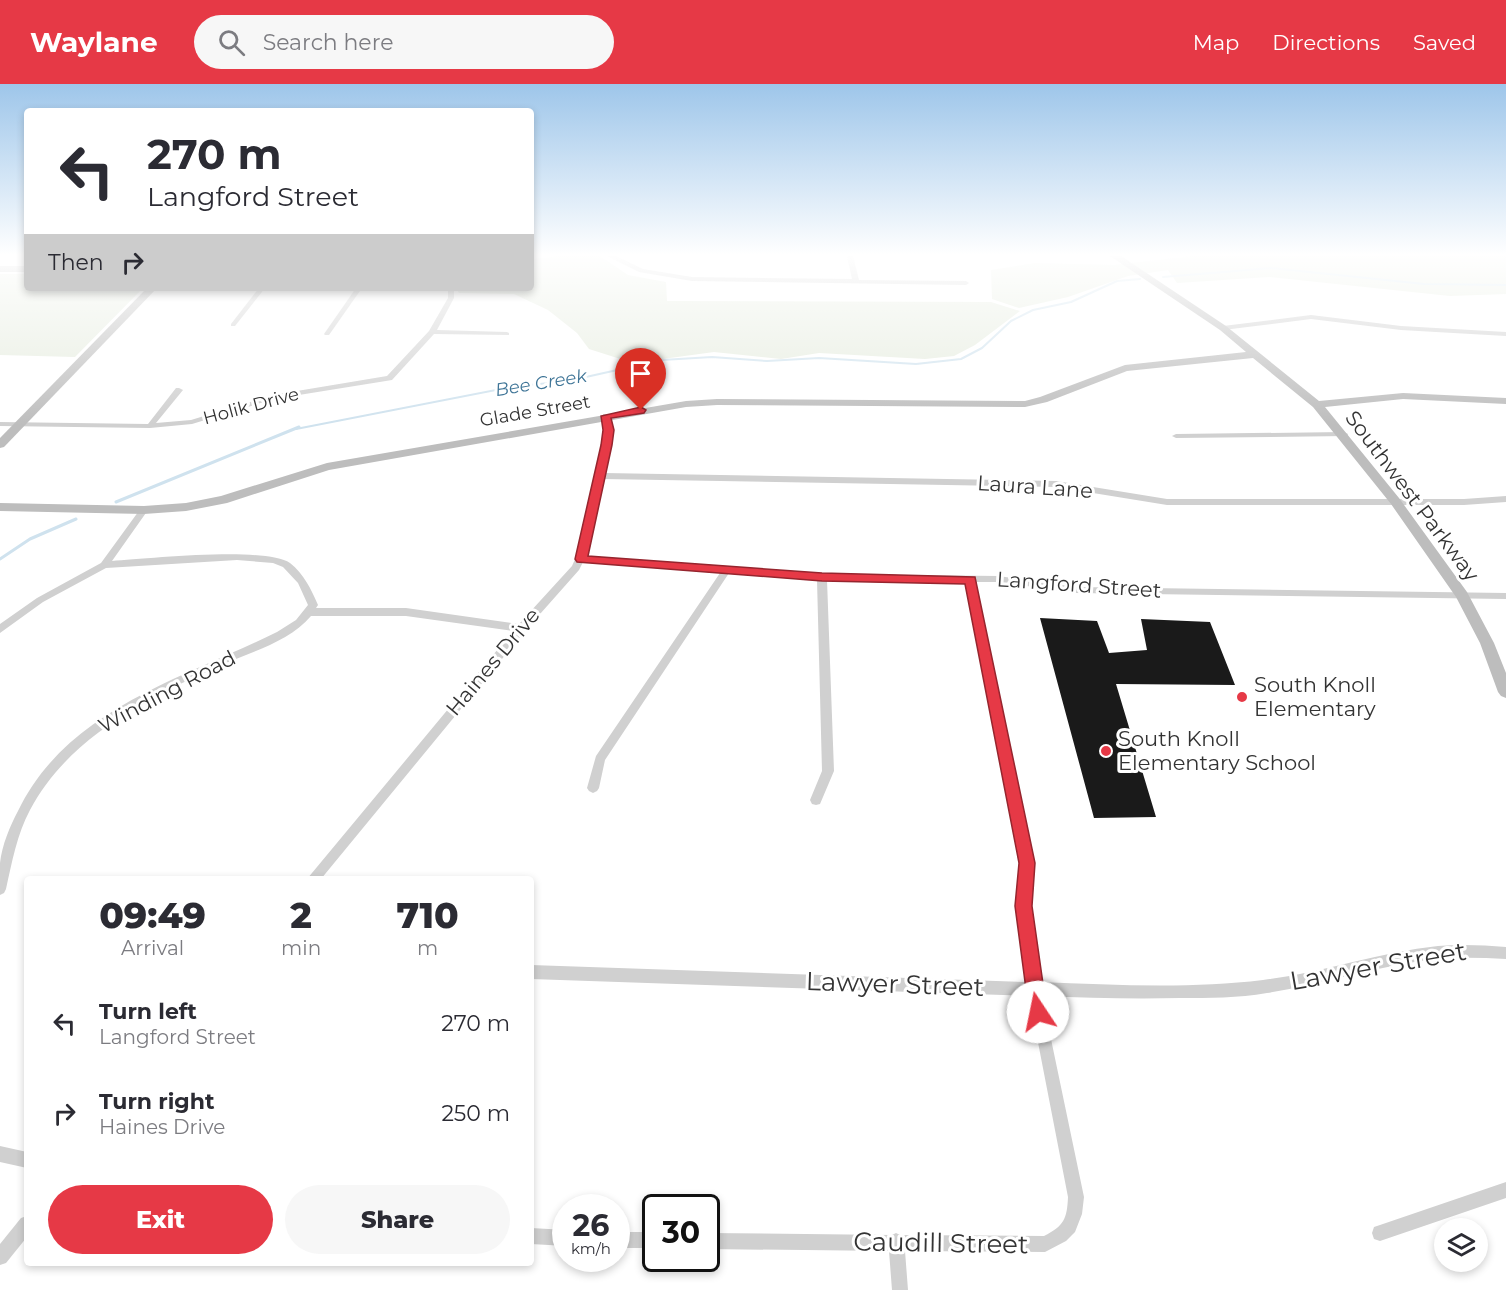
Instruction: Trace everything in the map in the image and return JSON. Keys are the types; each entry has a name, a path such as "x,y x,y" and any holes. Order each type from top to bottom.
{"street":[{"path":"0,445 129,312"},
{"path":"233,326 243,312"},
{"path":"327,334 342,312"},
{"name":"Holik Drive","path":"0,424 150,426 192,422 273,397 388,378 432,332 443,312"},
{"name":"Southwest Parkway","path":"1201,312 1257,354 1317,405 1344,434 1462,595 1487,643 1506,692"},
{"path":"1223,328 1311,317 1401,328 1506,334"},
{"path":"432,332 507,334"},
{"name":"Glade Street","path":"0,507 144,510 203,504 327,467 606,416 717,402 1025,404 1043,400 1125,368 1257,354"},
{"path":"150,426 179,390"},
{"path":"1317,405 1403,396 1506,401"},
{"name":"Haines Drive","path":"315,876 521,628 576,568 581,559 600,477 609,430 606,416"},
{"path":"1176,436 1344,434"},
{"name":"Laura Lane","path":"600,477 1056,484 1167,502 1284,504 1464,502 1506,499"},
{"path":"104,565 144,510"},
{"path":"0,629 40,600 104,565 237,557 274,560 285,565 302,581 313,605 310,612 406,612 521,628"},
{"name":"Langford Street","path":"581,559 822,577 998,579 1076,590 1506,596"},
{"path":"593,788 600,759 726,571"},
{"path":"816,800 828,771 822,577"},
{"name":"Caudill Street","path":"720,1240 1045,1244 1068,1231 1075,1217 1076,1197 1034,988 1023,906 1027,863 970,580"},
{"name":"Winding Road","path":"0,890 14,833 32,796 61,758 111,718 192,675 274,638 310,612"},
{"name":"Lawyer Street","path":"534,972 1034,988 1233,990 1344,972 1443,950 1478,949 1506,953"},
{"path":"0,1154 24,1159"},
{"path":"1380,1233 1506,1190"},
{"path":"0,1257 24,1228"},
{"path":"534,1236 552,1237"},
{"path":"896,1241 900,1290"}],"shaded area":[{"path":"0,312 119,312 75,357 0,355"},
{"path":"551,312 1018,312 975,345 954,356 925,359 819,353 781,359 714,352 633,363 589,349 577,333"}],"building":[{"name":"South Knoll Elementary School","path":"1040,618 1097,621 1109,653 1147,650 1141,619 1210,622 1235,685 1116,684 1156,817 1094,818"}],"waterway":[{"name":"Bee Creek","path":"296,429 511,387 568,381 662,360 712,357 767,361 819,358 916,364 961,359 982,348 1011,321 1028,312"},
{"name":"Bee Creek","path":"116,502 299,427"},
{"name":"Bee Creek","path":"0,559 30,539 76,519"}],"place":[{"name":"South Knoll Elementary","path":"1242,697"},
{"name":"South Knoll Elementary School","path":"1106,751"}],"route":[{"path":"641,410 606,416 609,430 581,559 822,577 970,580 1027,863 1023,906 1038,1012"}]}
